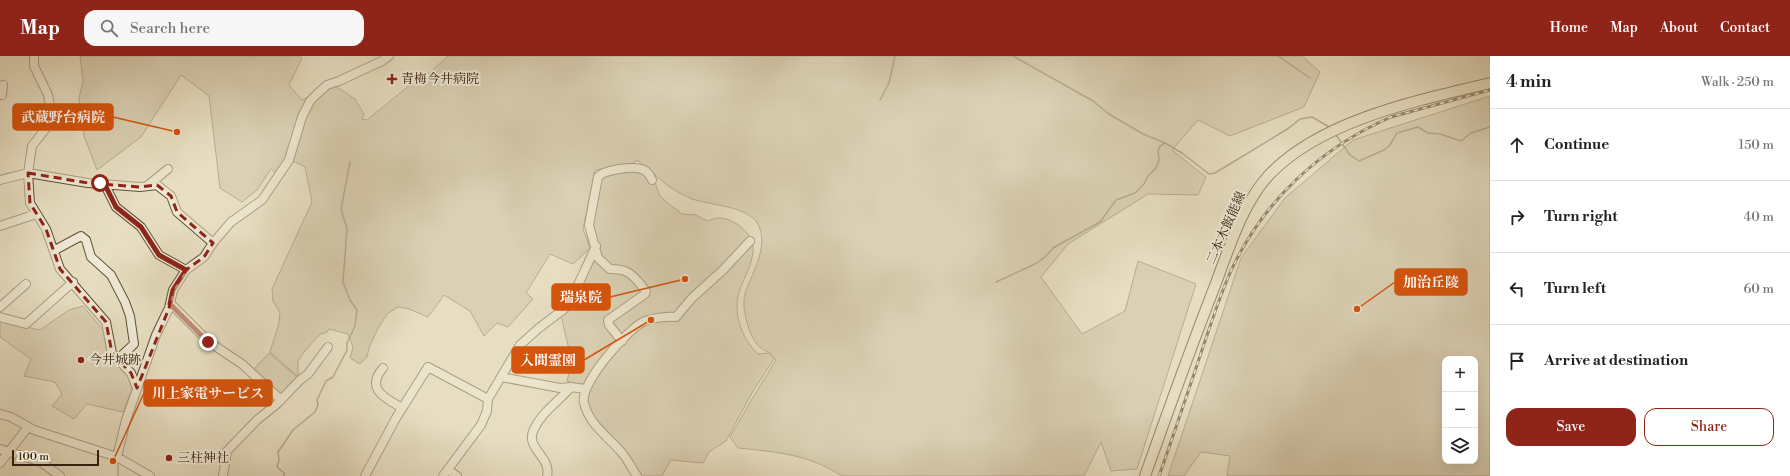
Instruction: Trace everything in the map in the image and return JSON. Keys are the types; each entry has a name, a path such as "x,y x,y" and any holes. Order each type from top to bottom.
{"main road":[{"name":"二本木飯能線","path":"1145,476 1222,266 1250,203 1262,183 1274,171 1298,152 1334,131 1395,108 1490,83"}],"street":[{"path":"34,56 34,66 48,95 51,111 47,127 32,146 28,173 30,203 46,230 55,250 60,269 73,282 106,322 112,353 131,373 138,388"},
{"path":"117,456 126,420 156,335 170,304 173,290 186,270 204,257 213,243 231,222 262,200 289,160 302,116 310,101 327,85 360,71 389,56"},
{"path":"622,341 609,326 608,320 645,294 646,291 629,272 620,269 610,269 598,258 596,246 589,225 599,175 611,170 637,168 646,172 652,180"},
{"path":"147,186 168,169"},
{"path":"0,180 28,173 88,183 104,183 140,187 157,185 171,196 177,212 213,243"},
{"path":"104,183 116,207 141,227 159,255 186,270"},
{"path":"0,226 36,214"},
{"path":"55,250 81,236 86,240 91,257 111,275 125,302 130,316 134,344 117,360"},
{"path":"637,476 623,454 590,420 583,398 585,390 607,355 622,341 643,323 655,319 676,317 692,298 723,270 750,241"},
{"path":"457,476 446,473 481,425 487,412 488,399 501,377 526,338 564,309 570,302 596,246"},
{"path":"0,317 26,324 73,282"},
{"path":"0,307 26,284"},
{"path":"170,304 208,342 242,364 281,400"},
{"path":"223,476 227,451 257,420 281,400 308,374 328,346"},
{"path":"365,476 402,408 428,367 488,399"},
{"path":"383,368 374,380 375,385 384,398 402,408"},
{"path":"501,377 560,388 571,387 585,390"},
{"path":"548,476 549,471 545,460 535,448 531,437 534,428 543,416 571,387"},
{"path":"0,414 11,417 28,427 117,456 150,476"},
{"path":"0,463 28,427"},
{"path":"0,449 41,462 60,476"}],"highlighted area":[{"path":"28,173 88,183 140,187 157,185 171,196 177,212 213,243 204,257 186,270 173,290 169,308 137,388 131,373 112,353 106,322 60,269 46,229 30,203"}],"shaded area":[{"path":"80,56 300,56 302,58 289,85 302,100 334,85 355,99 364,114 362,119 367,120 422,75 426,76 448,56 1302,56 1320,72 1304,107 1230,136 1198,120 1172,150 1206,177 1198,195 1148,194 1068,244 1041,277 1082,334 1125,311 1138,261 1196,284 1137,469 1111,471 1101,442 1084,476 842,476 817,463 792,455 738,448 730,437 776,360 756,343 750,332 744,310 744,297 759,258 762,241 758,224 746,213 684,196 663,182 637,160 631,165 595,170 583,229 590,248 573,264 550,254 526,293 533,299 508,327 497,323 484,336 470,311 444,295 428,317 409,309 398,307 387,314 377,330 369,348 367,357 360,364 350,358 353,347 348,334 329,329 327,332 320,334 298,361 298,377 270,352 279,323 280,313 273,301 272,289 312,202 305,167 291,160 280,176 271,169 257,190 242,202 220,188 209,96 181,75 141,137 97,170 84,136 79,98 83,81"},
{"path":"1490,96 1490,476 1227,476 1230,456 1201,452 1184,476 1168,476 1241,258 1285,198 1353,140"},
{"path":"634,167 654,180 660,196 682,214 696,215 707,221 717,218 725,219 743,228 751,239 753,251 750,266 740,289 738,298 737,307 740,324 752,348 758,354 770,353 774,359 753,391 726,441 709,452 703,463 671,460 662,476 641,476 595,421 579,385 567,381 572,362 561,316 571,303 581,295 581,280 595,251 587,226 596,175"},
{"path":"83,306 103,330 106,348 113,361 128,377 132,389 123,412 87,404 74,419 52,406 62,394 55,382 24,376 31,359 0,337 0,321 40,330 69,310"},
{"path":"269,353 298,378 282,396 253,370"}],"waterway":[{"path":"880,100 889,83 895,56"},
{"path":"1013,56 1093,101 1109,114 1143,134 1165,143"},
{"path":"1278,56 1310,78"},
{"path":"996,282 1035,264 1045,257 1053,248 1100,222 1116,200 1135,193 1144,184 1148,176 1156,168 1159,160 1158,151 1160,146 1165,143 1182,153 1209,174 1215,173 1289,128 1300,119 1312,117 1331,128"},
{"path":"1336,135 1350,155 1359,161 1384,150 1390,145 1397,133 1418,127 1428,133 1440,134 1461,141 1471,133 1490,127"},
{"path":"284,476 284,473 277,467 279,460 278,452 293,430 315,412 318,405 317,400 326,381 333,377 347,350 347,343 355,326 357,310 350,300 343,282 347,229 341,209 350,162"},
{"path":"118,461 118,476"}],"railway":[{"path":"1159,476 1215,311 1230,273 1243,247 1276,201 1317,161 1340,144 1365,130 1391,117 1490,90"}],"place":[{"name":"青梅今井病院","path":"392,79"},
{"name":"武蔵野台病院","path":"177,132"},
{"name":"瑞泉院","path":"685,279"},
{"name":"加治丘陵","path":"1357,309"},
{"name":"入間霊園","path":"651,320"},
{"name":"今井城跡","path":"81,360"},
{"name":"三柱神社","path":"169,458"},
{"name":"川上家電サービス","path":"113,461"}],"route":[{"path":"100,183 104,183 112,202 116,207 124,215 141,227 146,233 159,255 174,265 182,267 186,270 173,290 170,298 170,304 180,312 208,342"}]}
